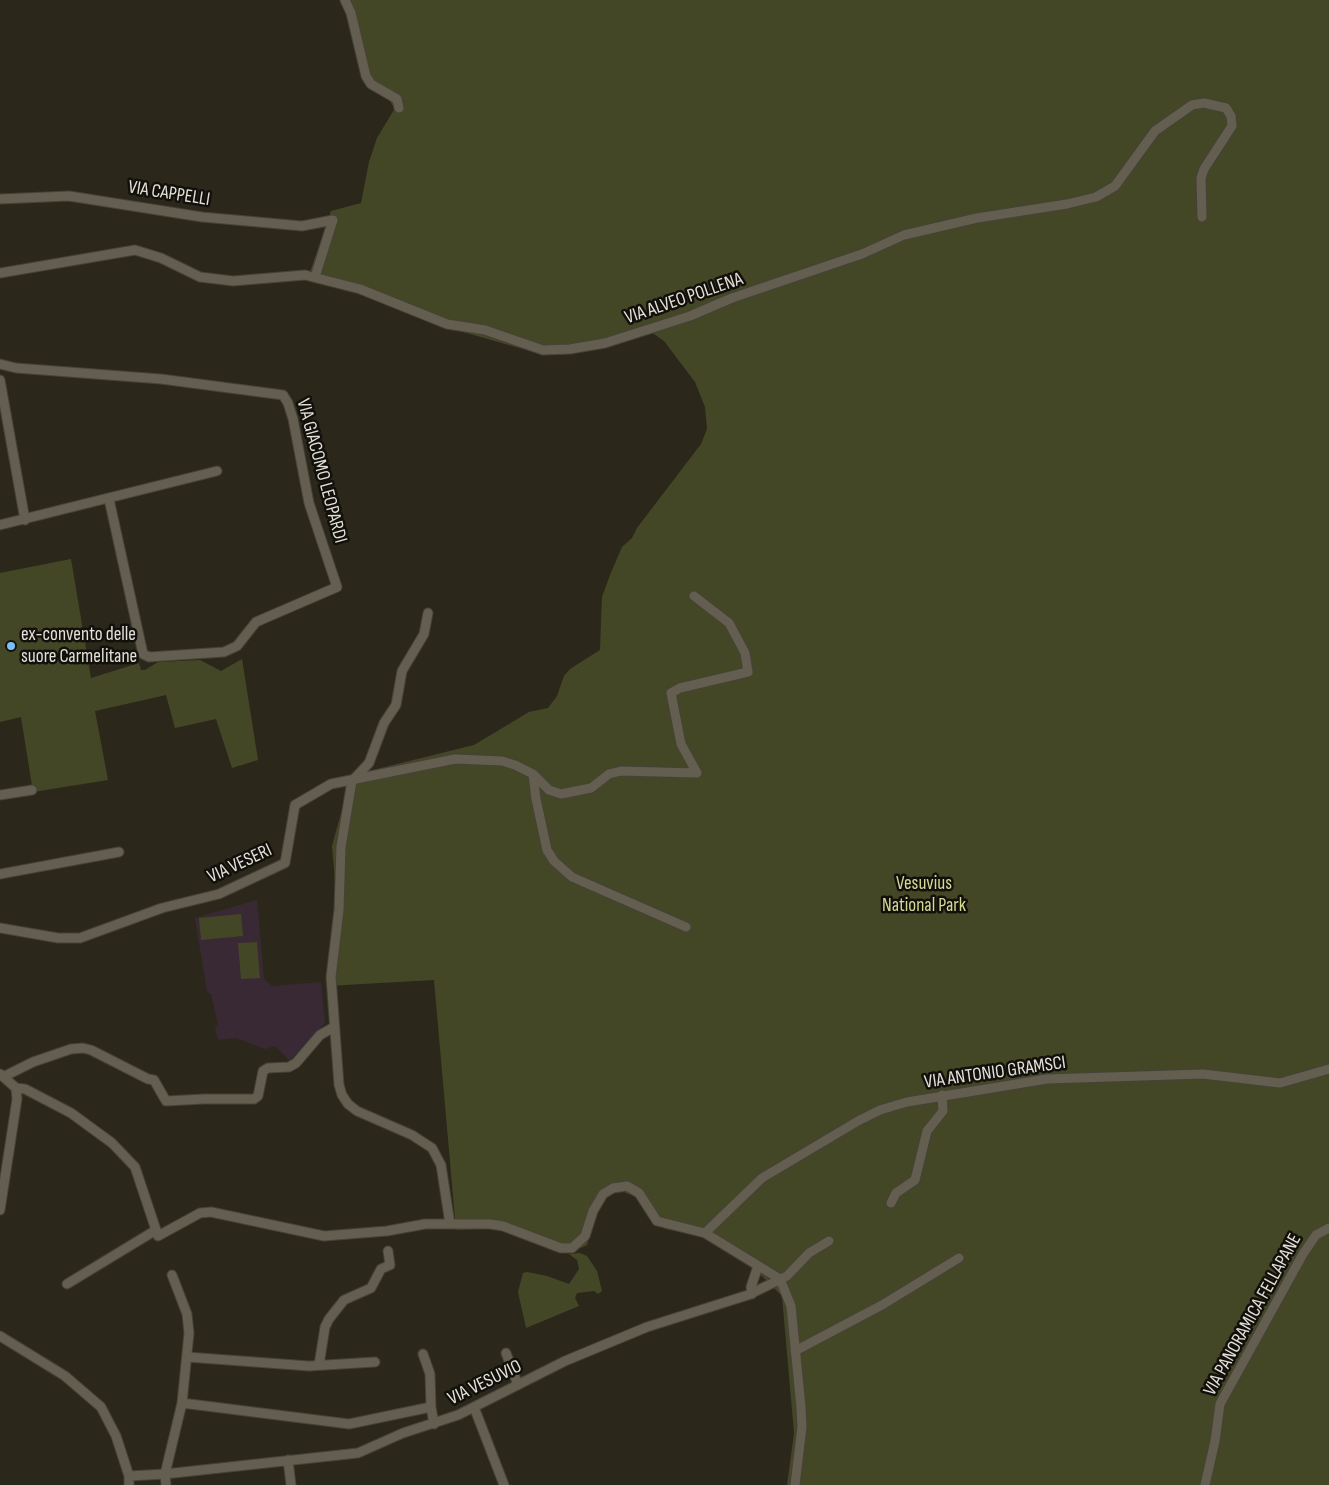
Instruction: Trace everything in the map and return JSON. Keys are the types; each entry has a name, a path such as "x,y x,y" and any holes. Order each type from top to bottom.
{"street":[{"path":"345,0 351,13 366,76 371,84 397,99 399,108"},
{"name":"VIA ALVEO POLLENA","path":"0,273 135,250 161,258 200,277 233,281 305,275 360,289 447,324 485,330 543,350 605,343 690,316 732,298 862,254 904,235 977,218 1067,204 1096,197 1115,186 1155,131 1192,105 1204,103 1226,108 1231,116 1232,126 1204,169 1201,178 1202,218"},
{"name":"VIA CAPPELLI","path":"0,199 69,196 202,217 302,226 332,220 315,278"},
{"name":"VIA GIACOMO LEOPARDI","path":"0,364 16,368 161,380 283,395 288,403 293,419 309,503 337,587 256,622 237,646 224,652 149,657 143,654 109,499"},
{"path":"0,380 25,520"},
{"path":"0,525 217,471"},
{"name":"VIA VESERI","path":"0,928 58,938 80,938 153,911 219,894 286,863 295,805 331,784 455,759 502,761 533,774 549,790 561,794 591,788 609,774 620,771 698,773 681,744 671,693 680,688 748,672 745,653 730,623 694,596"},
{"path":"428,613 424,634 402,671 396,705 384,723 369,763 352,781 341,847 340,910 331,977 339,1085 344,1100 357,1111 412,1136 432,1148 441,1165 450,1224"},
{"path":"533,774 536,799 547,850 554,862 572,877 686,927"},
{"path":"0,795 32,790"},
{"path":"0,874 119,852"},
{"path":"157,1233 135,1167 117,1149 71,1114 28,1090 16,1088 2,1075 71,1049 83,1048 91,1050 148,1079 154,1080 166,1101 204,1098 254,1099 258,1096 264,1071 268,1068 289,1067 296,1063 320,1035 334,1027"},
{"name":"VIA ANTONIO GRAMSCI","path":"705,1233 762,1178 858,1121 880,1110 907,1102 1056,1078 1202,1074 1280,1084 1329,1069"},
{"path":"0,1210 17,1099 16,1088"},
{"path":"892,1203 896,1193 915,1180 927,1131 942,1111 942,1095"},
{"path":"67,1284 157,1233 200,1213 210,1212 324,1236 387,1231 425,1224 490,1224 503,1226 562,1248 572,1248 585,1236 593,1211 602,1194 614,1188 627,1186 639,1193 657,1221 705,1233 780,1279 791,1306 802,1427 795,1485"},
{"name":"VIA PANORAMICA FELLAPANE","path":"1205,1485 1215,1441 1220,1404 1303,1254 1316,1236 1329,1228"},
{"name":"VIA VESUVIO","path":"129,1480 165,1474 358,1453 403,1433 434,1424 474,1407 565,1360 647,1327 752,1294 795,1270 809,1253 829,1241"},
{"path":"318,1365 325,1327 329,1318 344,1300 371,1288 381,1270 390,1265 388,1251"},
{"path":"795,1351 882,1305 958,1258"},
{"path":"752,1294 751,1287 758,1266"},
{"path":"166,1485 165,1474 182,1403 189,1334 187,1314 172,1275"},
{"path":"0,1336 65,1376 101,1407 110,1422 129,1480"},
{"path":"423,1354 430,1374 431,1407 434,1424"},
{"path":"506,1354 518,1385"},
{"path":"187,1357 318,1365 375,1362"},
{"path":"182,1403 349,1424 431,1407"},
{"path":"474,1407 504,1485"},
{"path":"288,1460 291,1485"}],"shaded area":[{"path":"257,900 264,979 272,986 321,982 325,1023 290,1061 275,1046 265,1049 236,1038 218,1040 215,1028 218,1025 211,994 207,992 195,918"}],"green space":[{"name":"Vesuvius National Park","path":"342,0 1329,0 1329,1485 787,1485 794,1433 782,1296 751,1265 707,1237 665,1229 651,1219 636,1197 621,1191 607,1196 597,1211 587,1245 572,1252 559,1253 511,1233 491,1228 456,1230 434,980 326,986 337,903 332,846 345,799 361,773 474,745 529,712 548,708 557,696 564,676 570,669 600,650 602,597 622,547 632,538 637,528 701,444 707,429 705,407 695,382 664,341 651,332 589,350 562,355 537,353 449,328 345,289 307,281 331,211 361,203 369,162 377,138 395,108 385,95 368,83"},
{"path":"71,559 91,678 139,663 141,670 145,670 158,662 200,660 221,671 242,659 258,760 232,768 216,719 175,728 166,695 95,711 108,780 33,792 21,717 0,722 0,573"},
{"path":"241,914 243,936 201,940 199,918"},
{"path":"257,942 260,978 241,979 238,943"},
{"path":"580,1253 587,1256 597,1271 602,1291 598,1294 594,1291 577,1293 575,1298 579,1306 526,1328 518,1292 523,1273 547,1276 569,1284 579,1269 577,1260 569,1254"}],"place":[{"name":"ex-convento delle suore Carmelitane","path":"11,646"}]}
